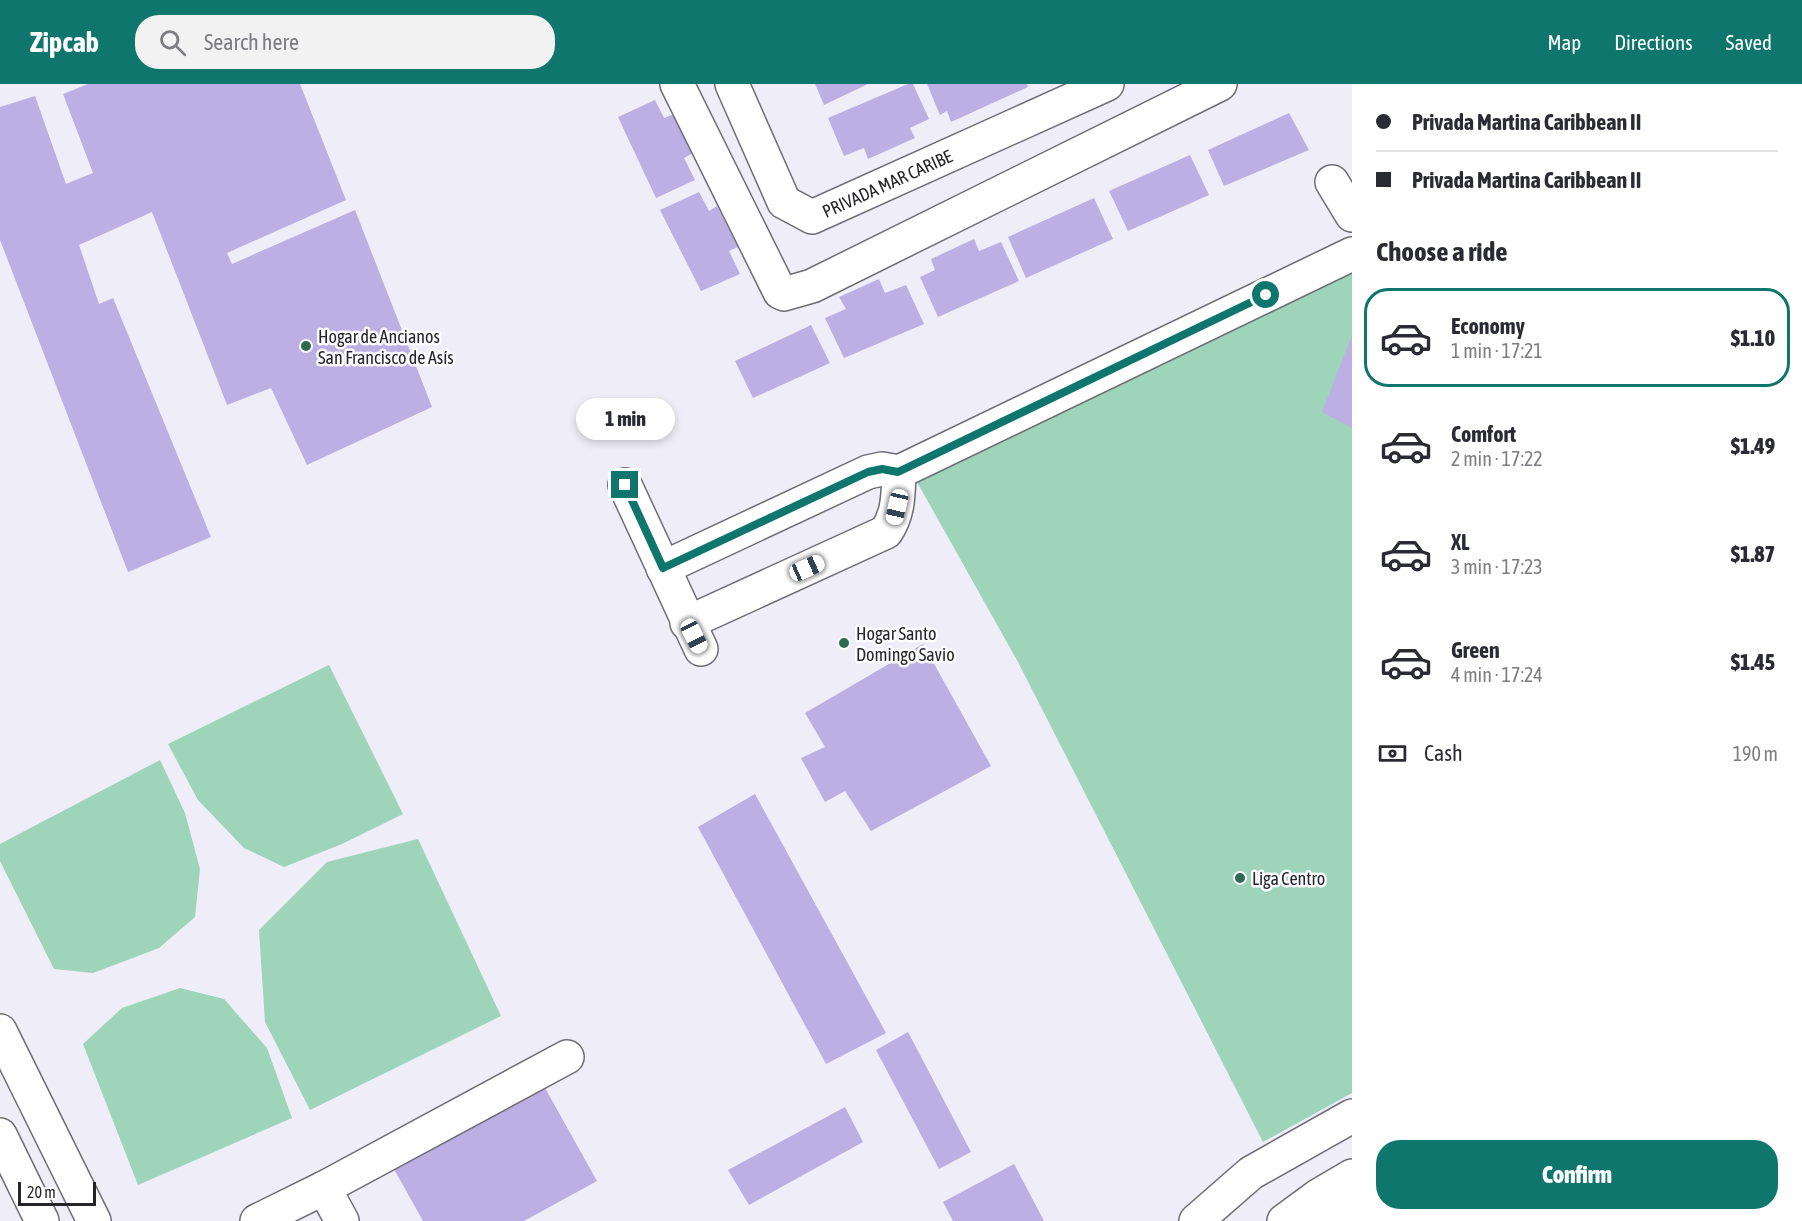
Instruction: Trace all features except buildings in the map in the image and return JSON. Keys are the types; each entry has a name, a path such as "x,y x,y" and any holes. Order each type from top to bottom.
{"main road":[{"path":"676,84 780,292 784,294 812,286 1220,84"},
{"name":"PRIVADA MAR CARIBE","path":"732,84 784,201 812,217 1070,92 1107,84"},
{"path":"1332,182 1352,215"},
{"path":"663,568 868,472 882,469 898,472 1352,254"},
{"path":"625,485 694,636 886,532 894,520 897,507 898,472"},
{"path":"0,1031 94,1221"},
{"path":"257,1221 324,1188 567,1057"},
{"path":"1196,1221 1251,1173 1352,1116"},
{"path":"0,1135 42,1221"},
{"path":"1222,1221 1288,1176 1352,1139"},
{"path":"1284,1221 1318,1196 1352,1176"},
{"path":"324,1188 342,1221"},
{"path":"1328,1221 1352,1205"}],"green space":[{"name":"Liga Centro","path":"1352,269 1352,1093 1263,1142 1018,662 917,482 1182,350"},
{"path":"329,665 403,814 342,844 284,867 244,848 198,800 168,744"},
{"path":"160,760 185,813 200,869 195,917 159,948 93,973 54,969 0,861 0,844"},
{"path":"418,839 501,1016 310,1110 265,1022 259,930 327,862"},
{"path":"180,988 224,999 267,1048 292,1118 138,1185 83,1044 122,1008"}],"place":[{"name":"Hogar de Ancianos San Francisco de Asís","path":"306,346"},
{"name":"Hogar Santo Domingo Savio","path":"844,643"},
{"name":"Liga Centro","path":"1240,878"}],"route":[{"path":"625,485 663,568 868,472 882,469 898,472 1266,295"}]}
